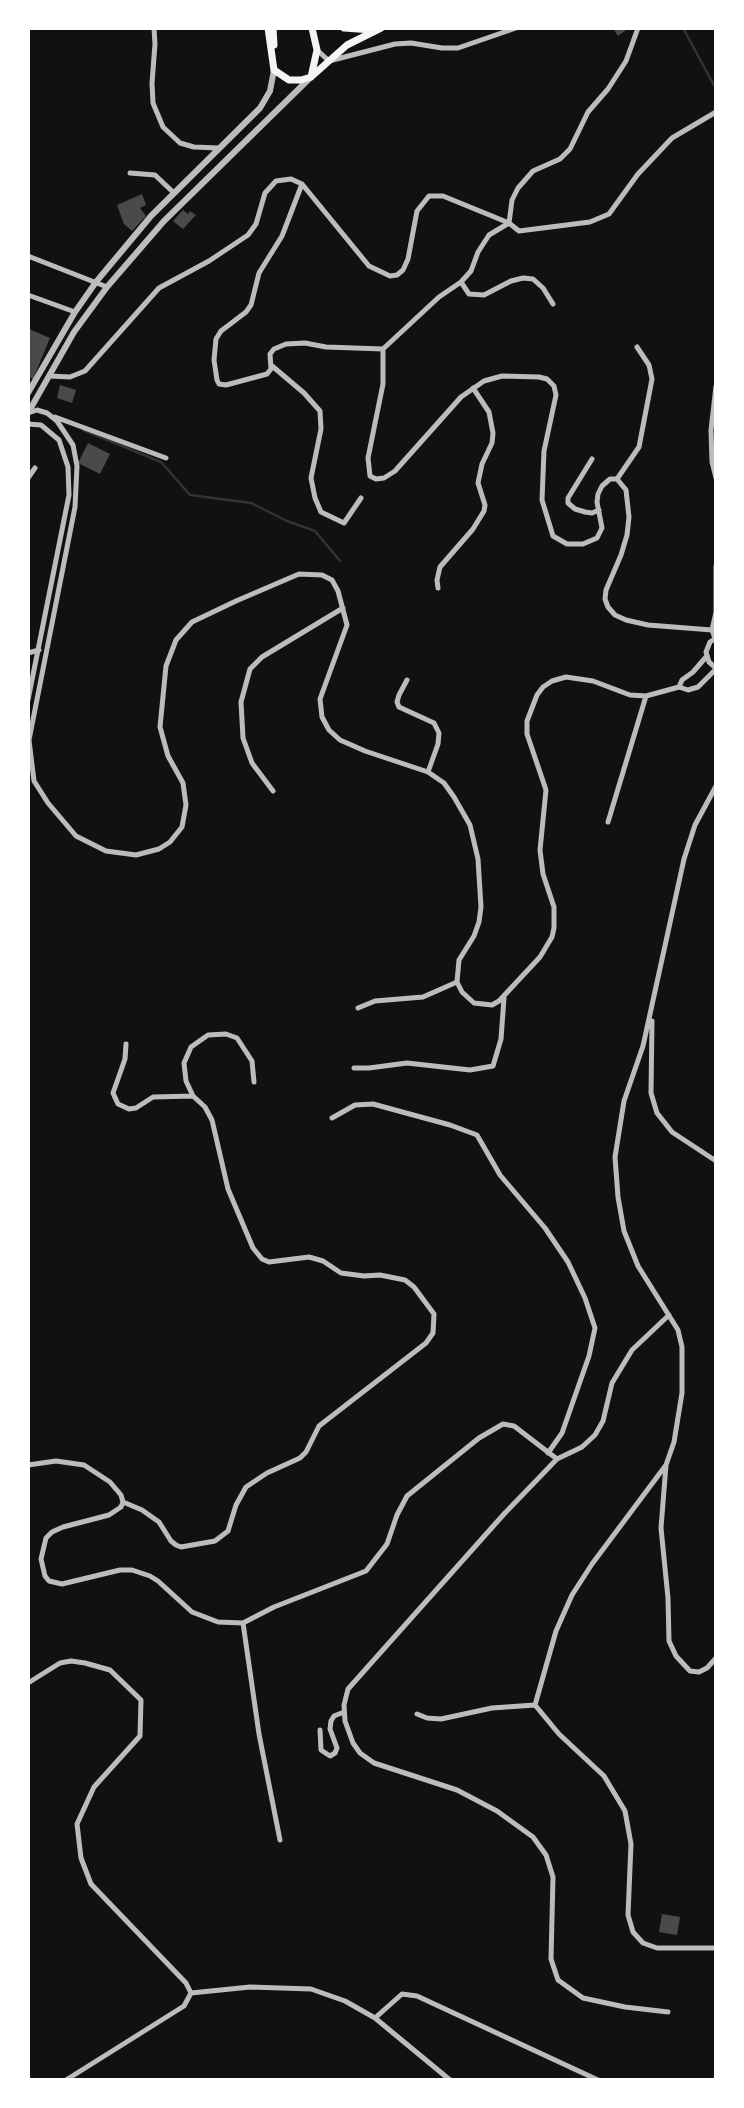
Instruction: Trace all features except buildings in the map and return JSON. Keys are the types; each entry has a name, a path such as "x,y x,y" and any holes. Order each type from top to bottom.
{"main road":[{"path":"271,28 274,70 289,80 311,77 347,45 378,29"},
{"path":"311,77 317,50 312,28"},
{"path":"344,28 378,29"}],"street":[{"path":"154,28 152,93 163,127 180,143 194,147 218,148"},
{"path":"317,50 329,61 395,44 458,48 516,28"},
{"path":"509,223 512,200 518,188 533,171 561,159 570,149 588,112 608,89 626,61 638,28"},
{"path":"28,393 31,382 96,282 150,216 260,108 270,91 274,70"},
{"path":"28,413 74,332 107,287 164,221 311,77"},
{"path":"50,376 70,377 85,371 159,288 209,261 248,235 253,230 265,193 276,181 291,179 302,184 369,266 390,275 397,275 403,270 408,259 417,211 429,196 443,197 509,223 519,231 590,222 609,214 655,154 672,138 716,112"},
{"path":"130,173 155,176 174,193"},
{"path":"302,184 282,236 259,273 251,305 221,331 214,346 214,367 219,384 238,383 267,374 271,365 270,354 275,349 292,343 334,348 365,346 383,349"},
{"path":"509,223 489,235 478,252 471,271 461,282 439,297 383,349 383,384 368,468 370,476 376,479 384,478 396,471 461,397 484,381 502,376 539,377 551,382 556,395 544,451 542,500 550,531 557,540 567,544 583,544 597,538 602,528 598,494 610,479 617,479"},
{"path":"28,256 107,287"},
{"path":"461,282 469,293 484,295 511,281 533,279 543,288 553,304"},
{"path":"28,295 75,312"},
{"path":"617,479 639,447 652,379 649,365 637,347"},
{"path":"271,365 304,393 320,411 321,429 311,478 321,512 344,523 361,498"},
{"path":"716,386 712,462 716,478"},
{"path":"438,589 440,567 474,529 484,511 485,505 478,483 493,433 489,412 473,387"},
{"path":"28,413 41,411 166,458"},
{"path":"52,417 68,434 77,466 75,507 29,740 34,781 48,803 76,836 106,851 128,855 159,849 170,842 182,827 187,805 183,783 168,756 160,727 166,666 176,640 192,622 203,616 299,574 323,575 332,580 338,591 347,625 320,699 322,717 329,730 341,740 365,751 428,772 444,783 464,811 470,825 478,859 481,907 479,922 460,960 457,982 461,992 474,1003 492,1005 504,996 540,957 552,937 554,928 554,907 543,874 540,850 546,790 527,734 531,707 543,687 566,677 577,677 629,695 646,696 680,687 688,690 698,687 716,668 706,657"},
{"path":"28,424 41,425 59,440 65,452 69,476 67,510 28,700"},
{"path":"592,458 568,498 568,503 585,512 598,510"},
{"path":"28,478 34,468"},
{"path":"617,479 626,490 629,517 621,555 606,590 608,607 615,615 626,620 648,625 712,631"},
{"path":"680,687 682,680 706,657 707,646 715,638 712,631 716,612 716,566"},
{"path":"273,791 252,763 243,738 241,702 250,669 262,657 343,608"},
{"path":"28,653 46,650"},
{"path":"407,680 399,695 399,707 434,723 439,733 428,772"},
{"path":"608,822 646,696"},
{"path":"28,763 32,769"},
{"path":"716,786 689,842 673,901 653,1007 624,1101 615,1157 624,1231 638,1266 678,1330 683,1368 679,1417 666,1465 661,1528 669,1641 676,1656 690,1671 699,1672 716,1658"},
{"path":"358,1008 374,1001 423,997 457,982"},
{"path":"354,1068 369,1069 407,1063 470,1070 493,1066 501,1039 504,996"},
{"path":"653,1007 650,1093 657,1113 672,1132 716,1161"},
{"path":"122,1502 142,1510 159,1522 171,1541 181,1547 215,1541 228,1531 236,1504 246,1487 267,1473 300,1458 319,1426 426,1343 433,1333 434,1314 414,1287 405,1280 380,1275 341,1273 323,1261 309,1257 277,1263 262,1259 253,1248 228,1189 212,1120 205,1107 193,1096 186,1081 184,1063 191,1047 208,1035 226,1034 237,1038 246,1048 252,1061 254,1082"},
{"path":"126,1044 125,1059 113,1093 118,1104 129,1109 136,1108 153,1097 193,1096"},
{"path":"332,1118 355,1105 373,1104 477,1135 500,1175 545,1228 568,1262 585,1298 595,1328 589,1356 562,1433 548,1453"},
{"path":"668,2012 583,1998 558,1980 551,1959 553,1877 546,1855 533,1838 497,1811 457,1790 374,1763 360,1754 352,1743 344,1705 348,1689 557,1459 582,1447 595,1435 603,1421 612,1382 632,1350 669,1315"},
{"path":"28,1465 56,1461 84,1465 110,1482 121,1495 121,1507 109,1515 63,1527 46,1538 41,1559 49,1581 62,1584 120,1570 132,1570 158,1581 192,1612 218,1622 243,1623 274,1607 366,1571 387,1545 407,1496 479,1438 503,1424 514,1426 557,1459"},
{"path":"535,1705 555,1631 572,1595 666,1465"},
{"path":"243,1623 259,1734 280,1840"},
{"path":"28,1683 60,1663 85,1662 110,1670 141,1700 140,1736 94,1787 77,1824 81,1858 91,1884 186,1983 191,1993"},
{"path":"417,1714 441,1720 492,1708 535,1705"},
{"path":"535,1705 559,1734 604,1776 625,1811 631,1844 628,1915 633,1932 643,1942 657,1948 716,1948"},
{"path":"320,1730 321,1750 330,1756 337,1748 330,1729 331,1721 334,1716 344,1712"},
{"path":"191,1993 250,1987 311,1989 345,2001 374,2018 450,2080"},
{"path":"66,2080 184,2006 191,1993"},
{"path":"374,2018 402,1994 417,1996 598,2080"}],"waterway":[{"path":"683,28 716,89"},
{"path":"83,430 161,462 190,495 251,503 315,531 340,561"}]}
